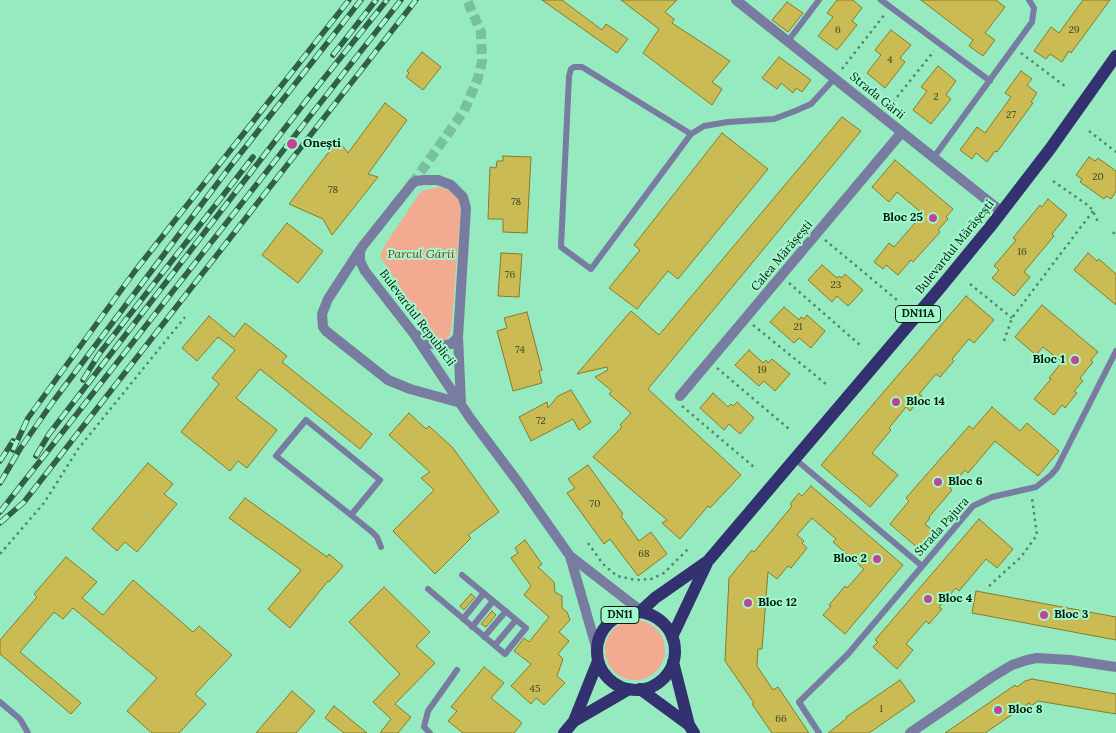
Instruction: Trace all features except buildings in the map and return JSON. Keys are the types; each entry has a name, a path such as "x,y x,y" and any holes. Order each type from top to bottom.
{"main road":[{"name":"Bulevardul Mărășești","path":"672,637 708,561 940,288 1002,212 1050,150 1116,56"},
{"name":"Bulevardul Mărășești","path":"641,611 655,598 708,561"},
{"name":"DN11","path":"564,733 574,721 597,656 598,639 603,629 611,620 628,612 641,611 658,619 672,637"},
{"path":"672,637 674,649 673,662 692,729"},
{"path":"597,656 602,671 610,680 618,686 635,689 692,729"},
{"name":"DN11","path":"574,721 635,689 651,686 668,672 673,662"}],"street":[{"name":"Strada Gării","path":"736,0 1002,212"},
{"name":"Calea Mărășești","path":"680,396 902,132"},
{"name":"Bulevardul Republicii","path":"438,180 451,185 463,197 466,208 458,337 462,403 410,389 388,380 323,327 322,314 328,299 362,247 416,181 438,180"},
{"name":"Bulevardul Republicii","path":"362,247 359,256 365,271 414,334 462,403 470,418 570,556 641,611"},
{"path":"414,334 437,346 452,344 458,337"},
{"name":"Bulevardul Republicii","path":"570,556 597,656"},
{"path":"910,733 992,677 1012,665 1027,660 1037,658 1070,660 1116,667"}],"lane":[{"path":"788,41 819,0"},
{"path":"881,0 990,81"},
{"path":"934,158 1032,22 1034,8 1029,0"},
{"path":"690,134 582,67 571,69 569,76 560,246 592,269 690,134 704,126 728,122 774,119 796,111 810,104 835,78"},
{"name":"Strada Pajura","path":"819,733 799,702 848,654 977,503 992,497 1031,489 1046,480 1056,468 1116,350"},
{"path":"351,515 380,480 306,420 276,456 374,534 381,547"},
{"path":"794,458 922,566"},
{"path":"428,589 505,654 526,628 462,575"},
{"path":"463,619 484,593"},
{"path":"472,627 493,601"},
{"path":"484,637 506,611"},
{"path":"495,645 516,620"},
{"path":"430,733 424,727 428,711 457,670"},
{"path":"0,702 20,719 28,733"}],"path":[{"path":"835,78 890,7"},
{"path":"882,116 940,43"},
{"path":"1014,48 1066,87"},
{"path":"1088,131 1116,152"},
{"path":"1053,181 1093,211 1099,224"},
{"path":"1004,341 1012,318 1093,211"},
{"path":"1113,234 1116,230"},
{"path":"817,233 898,300"},
{"path":"781,276 860,344"},
{"path":"970,284 1012,318"},
{"path":"0,554 44,502 78,449 185,317"},
{"path":"745,318 826,384"},
{"path":"709,362 789,428"},
{"path":"680,396 679,401 687,412 756,468"},
{"path":"989,586 1021,557 1037,535 1031,489"},
{"path":"588,543 603,564 616,576 636,580 651,579 664,573 690,547"}],"green space":[{"name":"Parcul Gării","path":"439,187 451,191 460,201 461,207 451,331 444,341 437,341 429,333 380,256 385,245 419,194 422,191"},
{"path":"629,620 641,620 652,625 660,633 665,644 663,662 652,675 641,680 629,680 618,675 610,667 605,656 605,644 610,633 618,625"}],"tunnel":[{"path":"412,184 464,111 478,78 482,62 481,32 467,0"}],"railway":[{"path":"13,450 28,418 135,271 349,0"},
{"path":"0,483 20,449 52,403 229,168 361,0"},
{"path":"333,55 376,0"},
{"path":"36,456 49,434 309,97 387,0"},
{"path":"0,512 401,0"},
{"path":"0,523 24,502 416,0"},
{"path":"83,380 99,354 253,157"},
{"path":"0,461 13,441"}],"place":[{"name":"Onești","path":"292,144"},
{"name":"Bloc 25","path":"933,218"},
{"name":"Bloc 1","path":"1075,360"},
{"name":"Bloc 14","path":"896,402"},
{"name":"Bloc 6","path":"938,482"},
{"name":"Bloc 2","path":"877,559"},
{"name":"Bloc 4","path":"928,599"},
{"name":"Bloc 12","path":"748,603"},
{"name":"Bloc 3","path":"1044,615"},
{"name":"Bloc 8","path":"998,710"}]}
